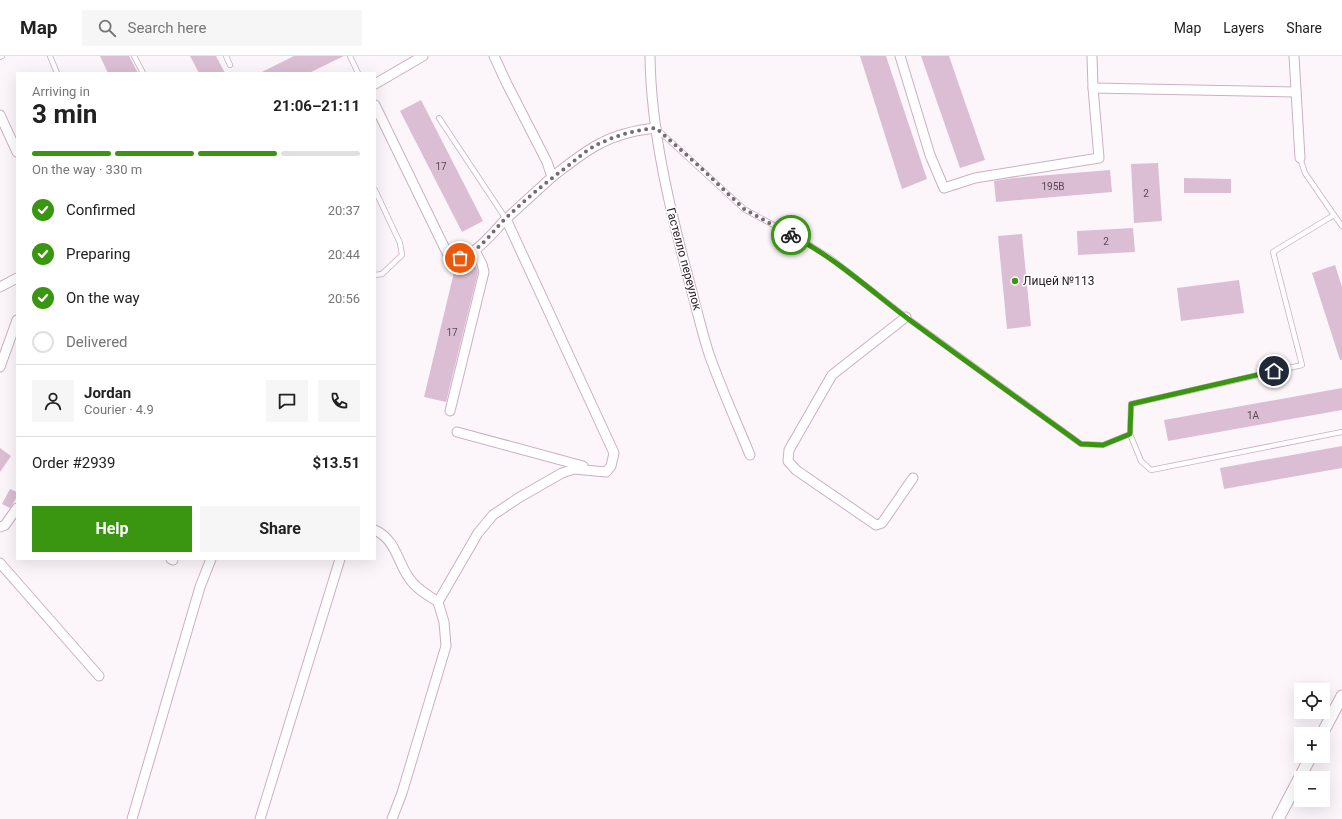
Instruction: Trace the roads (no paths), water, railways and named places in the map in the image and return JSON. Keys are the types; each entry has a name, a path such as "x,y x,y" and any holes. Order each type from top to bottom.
{"street":[{"path":"376,83 423,56"},
{"path":"494,56 547,162 552,177"},
{"name":"Гастелло переулок","path":"650,56 650,80 656,128 665,185 674,224 709,353 750,455"},
{"path":"900,56 930,155 944,188 975,178 1099,158 1092,56"},
{"path":"1294,56 1300,158"},
{"path":"1093,88 1296,92"},
{"path":"376,107 449,257 460,258 467,256 475,250 552,177 586,152 602,142 636,130 656,128"},
{"path":"0,115 16,150"},
{"path":"506,219 614,453 611,466 606,472"},
{"path":"450,411 484,272 475,250"},
{"path":"0,287 16,279"},
{"path":"906,317 832,375 789,450 788,461 796,470 876,525 882,523 913,478"},
{"path":"0,367 16,323"},
{"path":"457,432 606,472"},
{"path":"438,602 478,534 493,515 520,497 562,473 574,469 606,472"},
{"path":"0,528 5,525 16,509"},
{"path":"376,530 383,534 390,542 410,579 419,589 438,602 444,622 446,646 392,819"},
{"path":"132,819 200,587 211,560"},
{"path":"260,819 340,560"},
{"path":"0,563 99,676"},
{"path":"1326,727 1342,696"},
{"path":"1278,819 1307,763"}],"lane":[{"path":"50,56 57,72"},
{"path":"134,56 142,72"},
{"path":"226,56 230,65"},
{"path":"350,56 358,72"},
{"path":"439,118 506,219"},
{"path":"656,128 744,209 805,242 832,259 906,317 1081,444 1103,445 1130,434"},
{"path":"1300,158 1305,173 1342,226"},
{"path":"376,192 400,244 402,255 382,274 376,275"},
{"path":"1334,215 1272,252 1302,365 1131,404 1130,434 1141,461 1151,470 1342,432"}],"place":[{"name":"Лицей №113","path":"1015,281"}]}
